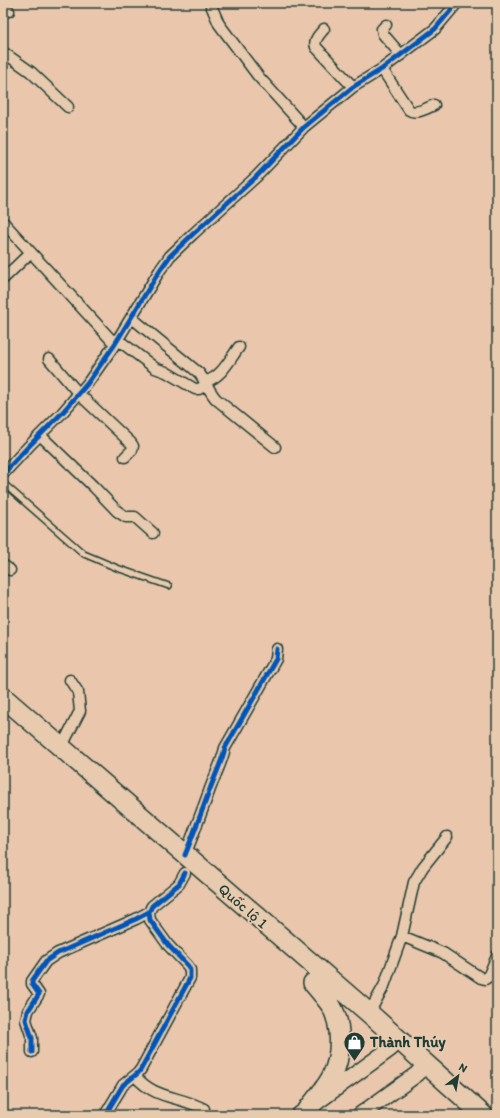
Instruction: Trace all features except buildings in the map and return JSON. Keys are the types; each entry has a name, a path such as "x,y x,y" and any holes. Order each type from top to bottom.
{"highway":[{"name":"Quốc lộ 1","path":"3,697 61,748 313,982 394,1045 421,1069 483,1115"},
{"name":"Quốc lộ 1","path":"3,714 369,1013 394,1045"},
{"path":"304,1112 330,1079 338,1061 340,1044 338,1024 331,1005 313,982"},
{"name":"Quốc lộ 1","path":"421,1069 464,1115"}],"main road":[{"path":"304,1112 394,1045"},
{"path":"360,1115 421,1069"}],"street":[{"path":"210,3 219,24 258,76 304,127"},
{"path":"3,474 79,394 132,318 160,270 170,256 256,177 304,127 353,87 382,69 436,29 457,3"},
{"path":"386,24 382,29 383,34 401,55"},
{"path":"324,29 316,39 314,44 316,48 353,87"},
{"path":"3,52 31,72 68,107"},
{"path":"382,69 409,110 416,112 434,105"},
{"path":"3,222 116,342 155,368 166,372 195,389 199,389 217,376 239,347"},
{"path":"3,279 30,252"},
{"path":"132,318 195,369 207,383 212,395 216,399 275,447"},
{"path":"49,358 79,394 131,443 133,446 132,450 125,457"},
{"path":"40,435 117,511 126,517 136,517 153,533"},
{"path":"32,1052 32,1038 26,1020 28,1011 39,994 32,984 32,981 46,961 58,953 136,920 149,912 152,906 179,884 196,828 221,764 225,748 276,659 277,649"},
{"path":"61,748 80,711 78,692 70,680"},
{"path":"369,1013 384,986 402,936 414,882 423,867 447,837"},
{"path":"105,1115 123,1085 135,1076 140,1069 164,1023 186,986 191,974 188,966 168,945 150,920 149,912"},
{"path":"402,936 443,953 481,978 485,979 494,971 497,956"},
{"path":"135,1076 141,1083 154,1092 204,1109"}],"lane":[{"path":"3,483 84,554 116,568 169,586"}],"cycle path":[{"path":"3,474 62,413 87,384 115,344 170,256 256,177 304,127 353,87 382,69 435,29 457,3"},
{"path":"185,855 225,748 276,659 277,649"},
{"path":"105,1115 123,1085 141,1069 190,978 190,970 188,966 168,945 150,920 149,912 152,906 179,884 185,873"},
{"path":"32,1052 32,1038 26,1020 28,1011 39,994 32,984 32,981 46,961 58,953 149,912"}],"place":[{"name":"Thành Thúy","path":"355,1062"}]}
